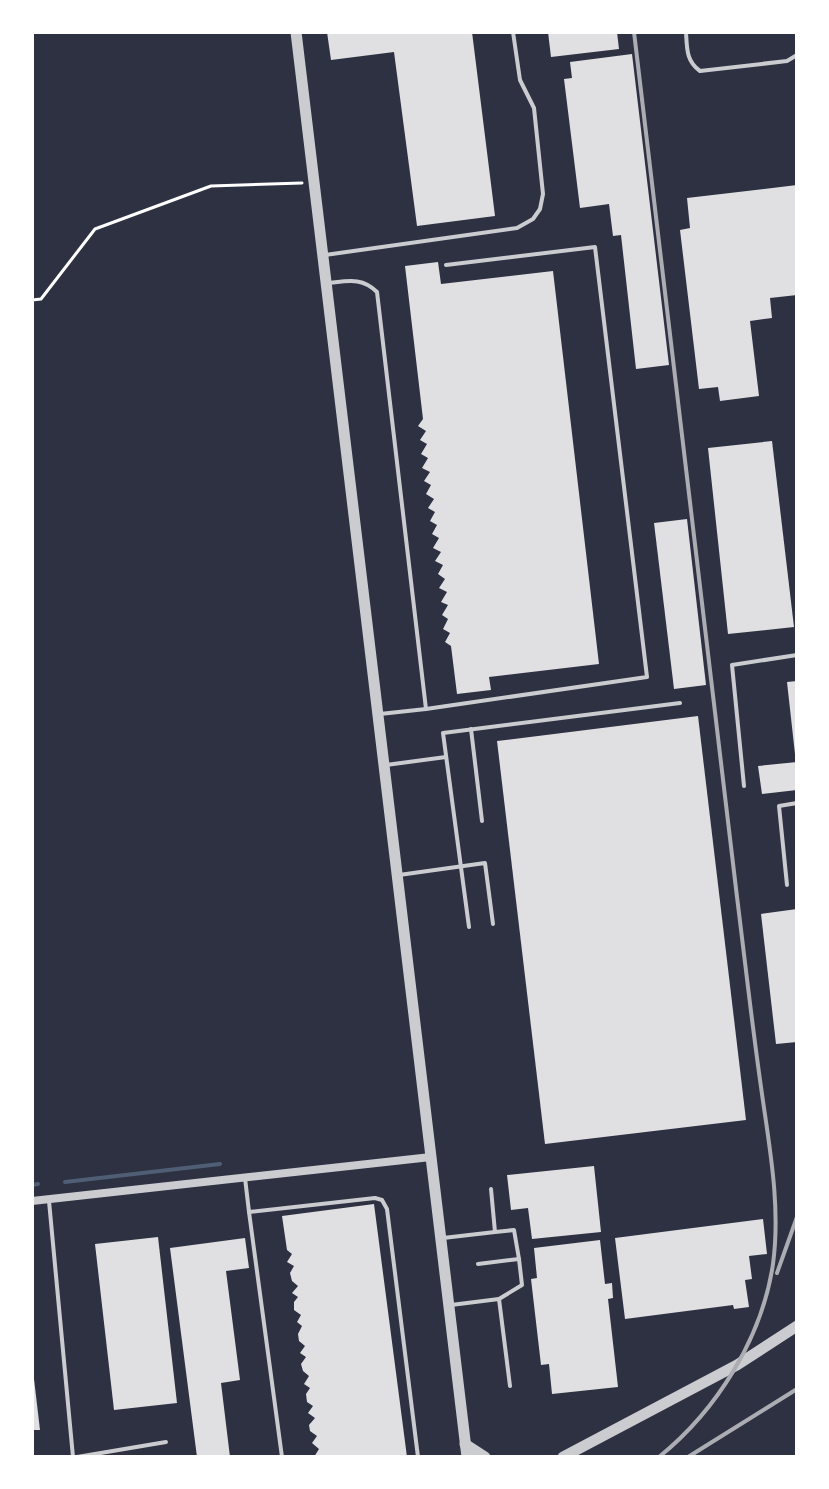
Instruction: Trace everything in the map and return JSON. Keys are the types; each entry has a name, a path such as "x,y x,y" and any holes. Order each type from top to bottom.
{"street":[{"path":"296,32 466,1451 485,1457"},
{"path":"32,1201 431,1157"},
{"path":"563,1457 737,1365 797,1326"}],"lane":[{"path":"322,255 517,228 533,219 540,209 543,194 536,122 534,108 520,80 513,32"},
{"path":"686,32 688,58 700,71 787,61 797,55"},
{"path":"378,715 647,677 595,247 446,265"},
{"path":"326,283 356,280 368,283 377,292 426,709"},
{"path":"744,786 732,665 797,655"},
{"path":"469,927 443,733 680,703"},
{"path":"471,729 482,821"},
{"path":"383,765 446,757"},
{"path":"787,885 779,806 797,803"},
{"path":"397,875 485,863 493,924"},
{"path":"245,1178 282,1457"},
{"path":"491,1189 495,1232"},
{"path":"249,1212 375,1198 382,1200 387,1209 400,1299 418,1457"},
{"path":"48,1199 75,1457 166,1442"},
{"path":"440,1238 514,1230 519,1259 522,1285 499,1299 448,1305"},
{"path":"478,1264 519,1259"},
{"path":"499,1299 510,1386"}],"path":[{"path":"32,300 41,299 95,229 211,186 314,183"}],"building":[{"path":"327,32 472,32 495,216 417,226 394,52 331,60"},
{"path":"548,32 617,32 619,49 551,57"},
{"path":"632,54 669,365 636,369 621,235 613,236 609,204 580,208 564,79 572,78 570,62"},
{"path":"797,185 797,295 770,298 772,318 750,321 759,396 720,401 718,387 699,389 680,230 690,228 687,198"},
{"path":"438,262 441,284 553,271 599,664 489,677 491,690 457,694 451,646 445,642 450,633 443,629 448,619 442,615 448,605 441,602 447,592 439,588 445,579 438,574 443,565 435,561 441,552 433,548 439,538 432,534 437,525 430,521 435,512 428,508 434,499 426,494 431,485 424,481 430,472 422,468 428,458 421,454 427,444 420,440 426,431 418,426 423,419 405,266"},
{"path":"772,441 794,627 728,634 708,448"},
{"path":"687,519 706,685 674,689 654,523"},
{"path":"797,681 797,754 795,754 787,682"},
{"path":"698,716 746,1120 545,1144 497,741"},
{"path":"797,762 797,790 762,794 758,766"},
{"path":"797,909 797,1042 776,1044 761,914"},
{"path":"594,1166 601,1232 532,1239 528,1208 511,1210 507,1175"},
{"path":"374,1204 407,1457 314,1457 319,1449 312,1443 317,1436 310,1431 309,1425 315,1418 308,1413 313,1406 307,1402 306,1394 310,1388 304,1384 309,1376 301,1364 306,1357 300,1353 305,1346 299,1341 298,1334 302,1326 297,1322 301,1315 294,1310 298,1297 292,1293 298,1286 292,1281 290,1273 294,1266 287,1262 292,1254 287,1250 282,1216"},
{"path":"763,1219 767,1254 749,1256 752,1279 745,1280 749,1307 734,1309 733,1305 625,1319 615,1238"},
{"path":"158,1237 177,1403 114,1410 95,1244"},
{"path":"245,1238 249,1268 226,1271 240,1380 221,1383 230,1457 197,1457 170,1248"},
{"path":"600,1240 605,1284 612,1283 613,1298 608,1299 618,1387 552,1394 549,1364 541,1365 531,1279 537,1278 534,1248"},
{"path":"34,1379 40,1430 32,1430"}],"waterway":[{"path":"65,1182 220,1164"},
{"path":"32,1185 38,1184"}],"railway":[{"path":"634,32 776,1220 773,1264 767,1292 747,1345 718,1395 659,1457"},
{"path":"777,1273 797,1217"},
{"path":"688,1457 797,1389"}]}
